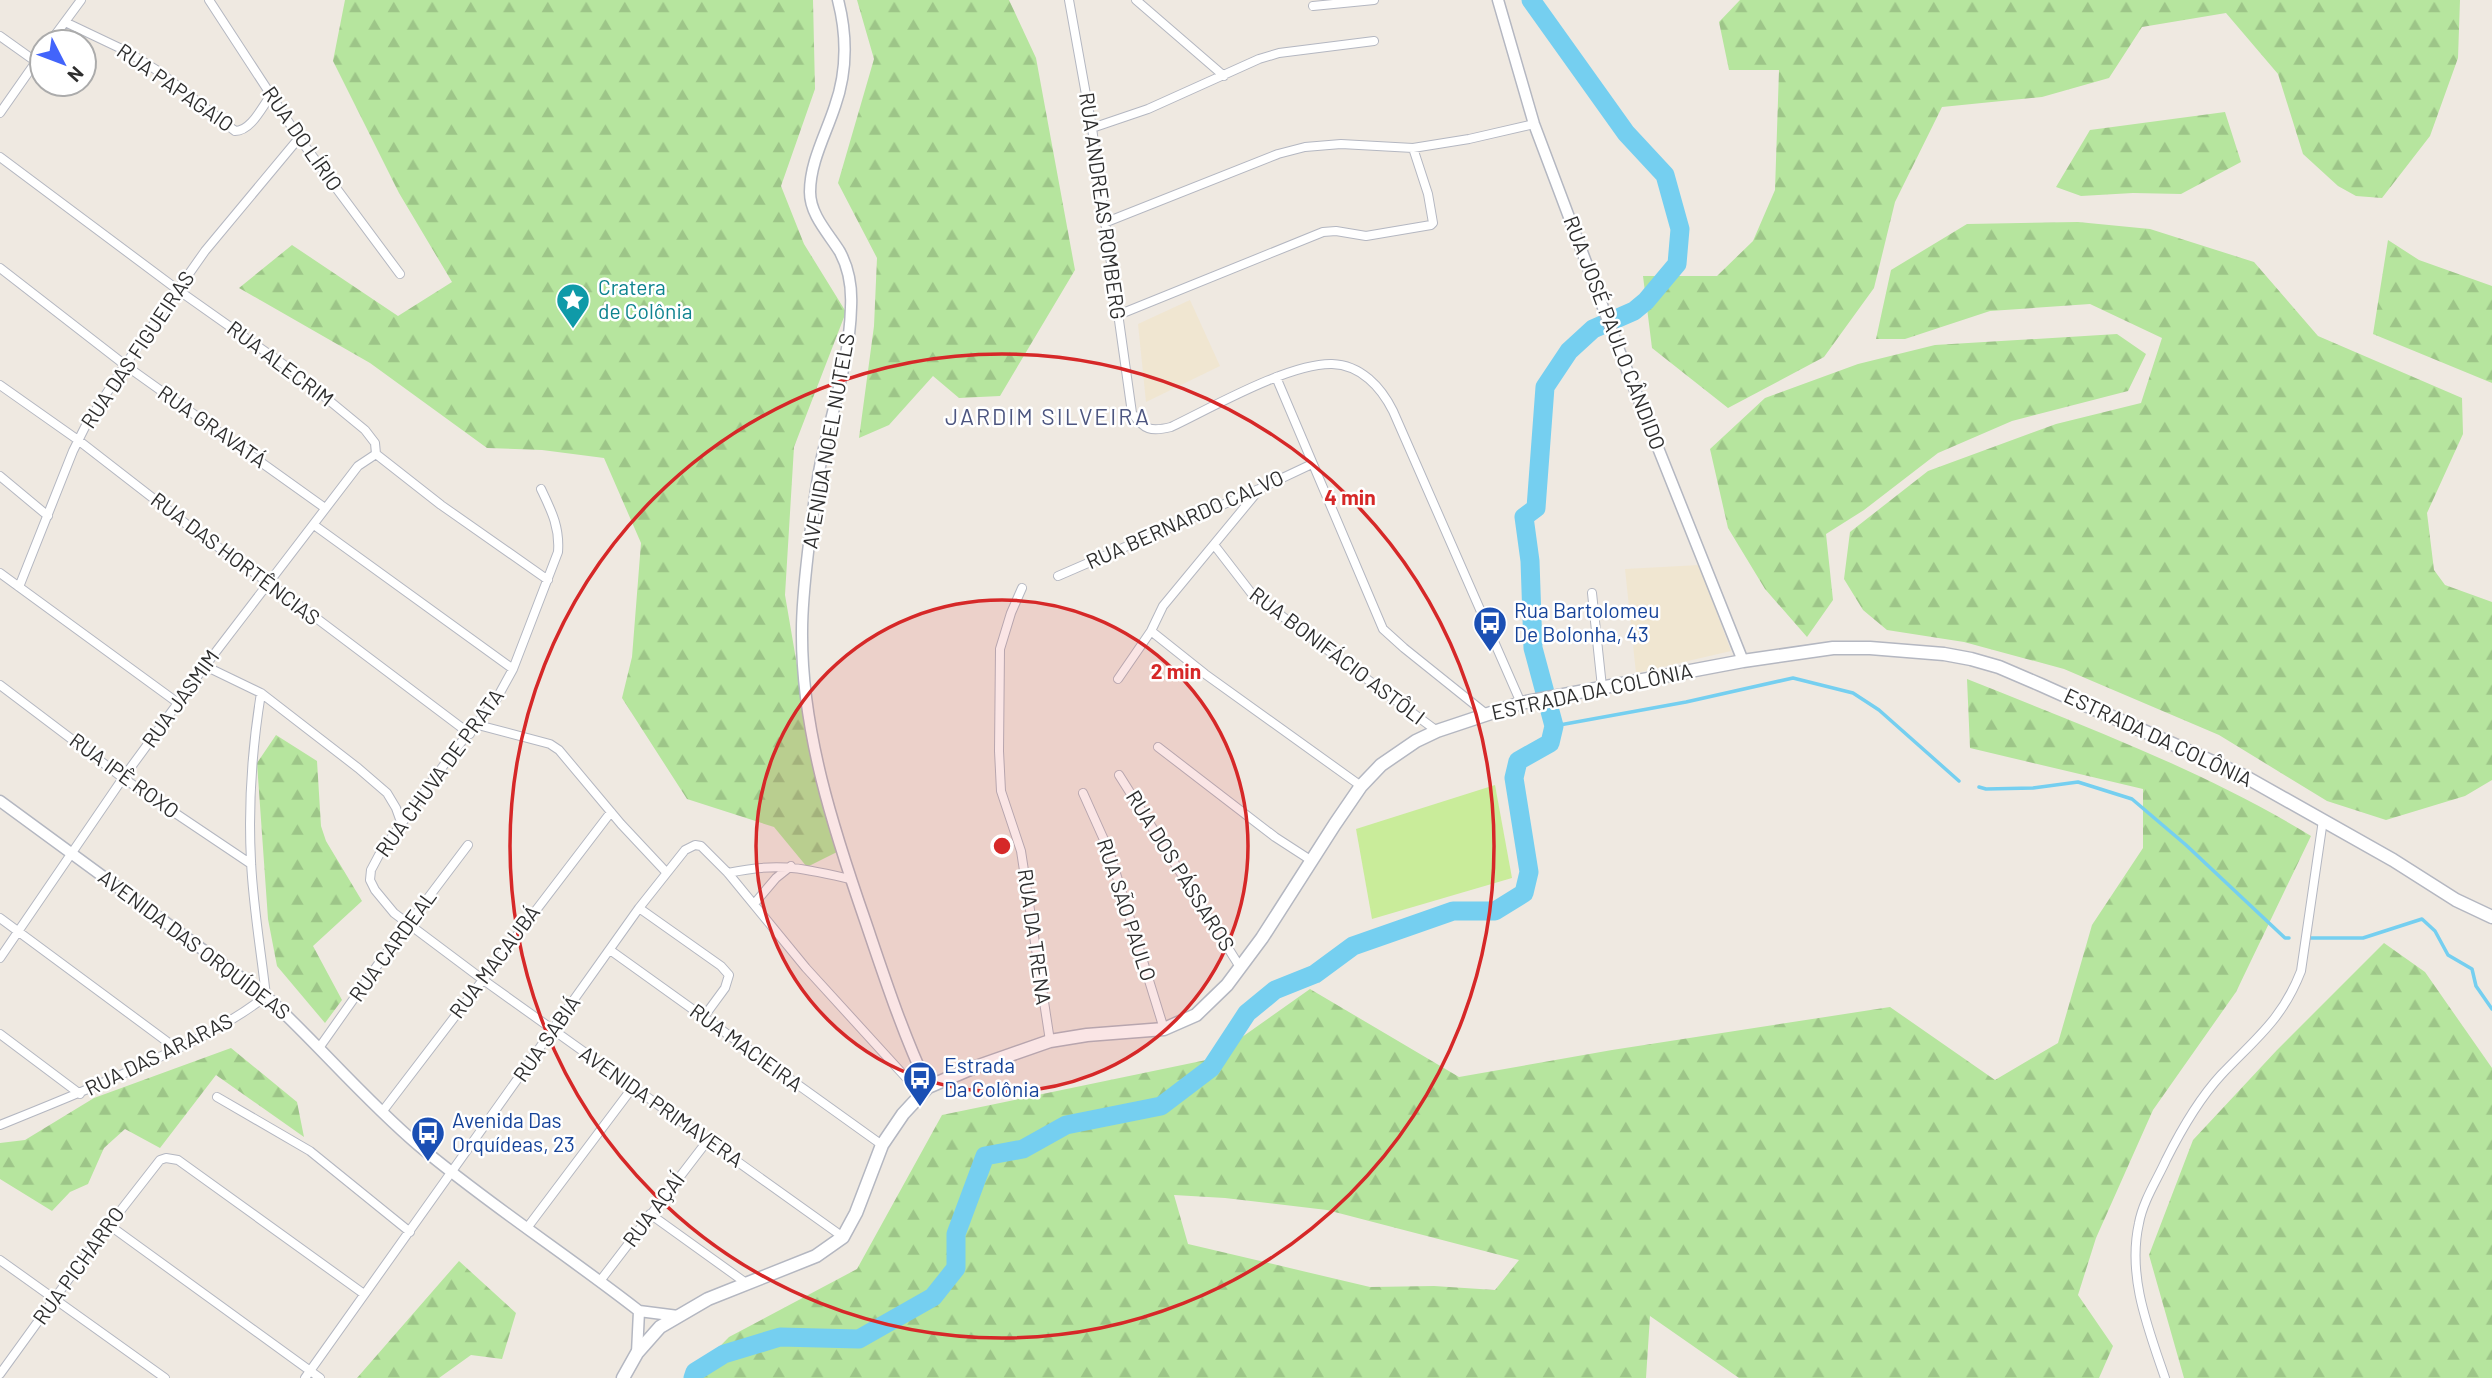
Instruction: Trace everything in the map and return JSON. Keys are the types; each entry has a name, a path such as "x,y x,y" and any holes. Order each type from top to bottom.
{"main road":[{"name":"ESTRADA DA COLÔNIA","path":"623,1378 637,1353 660,1327 708,1299 816,1256 843,1237 856,1213 882,1146 896,1123 925,1090 981,1065 1050,1041 1164,1029 1196,1015 1209,1004 1262,938 1362,786 1381,765 1416,741 1437,731 1521,703 1743,661 1833,648 1944,654 1999,667 2233,771 2393,860 2456,900 2492,917"}],"street":[{"path":"60,28 81,0"},
{"name":"RUA DO LÍRIO","path":"209,0 299,138 400,274"},
{"name":"AVENIDA NOEL NUTELS","path":"838,0 844,28 844,66 836,104 811,178 810,198 818,219 844,261 851,287 851,310 839,389 821,461 808,550 802,635 805,678 829,815 925,1090"},
{"name":"RUA ANDREAS ROMBERG","path":"1069,0 1092,128 1132,413 1143,427 1157,431 1171,427 1276,377"},
{"path":"1136,0 1224,76"},
{"path":"1313,6 1374,0"},
{"name":"RUA JOSÉ PAULO CÂNDIDO","path":"1498,0 1534,124 1619,350 1743,661"},
{"name":"RUA PAPAGAIO","path":"65,22 126,51 158,71 235,131 243,130 249,125 271,95"},
{"path":"0,37 28,56"},
{"path":"1092,128 1148,109 1259,59 1279,53 1374,41"},
{"path":"0,113 28,73"},
{"path":"1104,223 1268,158 1305,147 1342,144 1413,148 1534,124"},
{"name":"RUA DAS FIGUEIRAS","path":"19,587 78,440 125,365 227,223 299,138"},
{"path":"1118,315 1323,232 1336,231 1366,236 1431,225 1432,210 1413,148"},
{"name":"RUA ALECRIM","path":"0,158 297,374 372,438 376,454 441,505 548,580"},
{"name":"RUA GRAVATÁ","path":"0,268 125,365 326,508"},
{"path":"1485,713 1383,629 1276,377 1310,366 1333,364 1363,375 1386,396 1521,703"},
{"name":"RUA DAS HORTÊNCIAS","path":"0,385 78,440 194,530 470,734"},
{"name":"RUA JASMIM","path":"0,958 123,778 205,666 358,466 376,454"},
{"name":"RUA BERNARDO CALVO","path":"1058,576 1312,464"},
{"path":"0,477 48,516"},
{"name":"RUA CHUVA DE PRATA","path":"381,899 370,880 371,870 401,822 496,700 513,669 548,580 558,552 559,537 556,522 541,489"},
{"path":"1118,679 1151,631 1163,606 1259,489"},
{"path":"314,525 513,669"},
{"name":"RUA BONIFÁCIO ASTÔLI","path":"1215,545 1252,594 1437,731"},
{"path":"0,573 178,703"},
{"name":"RUA DA TRENA","path":"1022,588 1011,612 1000,649 1000,777 1001,790 1021,851 1050,1041"},
{"path":"1592,593 1602,687"},
{"path":"1151,631 1205,674 1362,786"},
{"path":"205,666 261,693 378,784 397,808 401,822"},
{"name":"RUA IPÊ ROXO","path":"0,685 123,778 251,864"},
{"path":"261,693 252,759 249,817 251,864 266,996"},
{"path":"478,725 539,741 559,750 666,872"},
{"path":"1158,747 1275,837 1312,861"},
{"name":"RUA DOS PÁSSAROS","path":"1119,775 1240,967"},
{"name":"RUA SÃO PAULO","path":"1083,793 1109,851 1164,1029"},
{"name":"AVENIDA DAS ORQUÍDEAS","path":"0,801 266,996 382,1112 420,1146 639,1311"},
{"name":"RUA MACAUBÁ","path":"382,1112 611,812"},
{"path":"2165,1378 2145,1321 2137,1284 2134,1252 2139,1221 2177,1138 2197,1104 2280,1013 2293,992 2301,971 2323,820"},
{"name":"RUA CARDEAL","path":"319,1048 468,845"},
{"name":"RUA SABIÁ","path":"308,1374 666,872 685,850 699,845 727,873"},
{"path":"850,878 791,866 755,867 727,873 806,968 925,1090"},
{"path":"754,904 776,878 791,866"},
{"name":"AVENIDA PRIMAVERA","path":"381,899 408,924 553,1031 843,1237"},
{"path":"639,908 721,966 729,975 725,988 703,1018"},
{"path":"0,918 177,1049"},
{"name":"RUA MACIEIRA","path":"610,950 882,1146"},
{"name":"RUA DAS ARARAS","path":"0,1125 80,1094 177,1049 234,1019 266,996"},
{"path":"0,1034 80,1094"},
{"path":"527,1228 633,1087"},
{"path":"217,1097 310,1151 410,1232"},
{"name":"RUA AÇAÍ","path":"600,1281 708,1140"},
{"name":"RUA PICHARRO","path":"1,1376 109,1225 160,1160 166,1158 178,1160 364,1294"},
{"path":"650,1214 746,1283"},
{"path":"109,1225 308,1374 320,1378"},
{"path":"0,1260 165,1378"},
{"path":"637,1353 639,1311 678,1316"}],"shaded area":[{"path":"1190,300 1220,366 1146,402 1138,324"},
{"path":"1699,565 1731,651 1636,673 1625,569"}],"green space":[{"path":"345,0 813,0 815,89 781,186 804,244 846,312 794,447 785,595 799,677 837,852 807,867 774,827 687,799 622,698 632,657 641,543 604,458 542,450 487,448 370,363 239,288 292,245 398,316 452,282 399,193 333,61"},
{"path":"857,0 1009,0 1036,58 1075,270 1000,396 959,398 933,376 889,425 859,438 874,326 877,258 838,183 874,59"},
{"path":"1740,0 2460,0 2458,58 2430,136 2382,198 2356,196 2338,186 2303,154 2278,74 2226,13 2142,27 2109,78 2042,97 1942,107 1895,202 1874,288 1824,357 1728,408 1652,348 1643,276 1717,276 1753,241 1775,190 1779,70 1729,70 1719,22"},
{"path":"2225,112 2241,162 2181,194 2081,196 2056,187 2090,130"},
{"path":"2078,222 2150,229 2254,262 2318,336 2462,398 2463,434 2427,513 2434,570 2445,585 2492,602 2492,780 2465,796 2386,820 2327,801 2219,735 2064,669 1964,642 1887,630 1863,610 1844,579 1850,532 1928,471 2056,424 2141,403 2162,338 2090,304 1990,311 1905,339 1876,339 1891,270 1967,224"},
{"path":"2388,240 2419,260 2492,286 2492,383 2373,334"},
{"path":"2117,334 2146,354 2128,391 2012,421 1938,453 1864,510 1826,534 1833,600 1807,637 1765,589 1728,528 1710,449 1765,398 1858,364 1935,345"},
{"path":"1967,679 2186,770 2311,836 2236,992 2153,1110 2096,1238 2078,1295 2113,1346 2099,1378 1739,1378 1650,1316 1646,1378 689,1378 729,1337 857,1269 942,1115 1211,1059 1310,989 1459,1077 1612,1050 1890,1007 1995,1080 2058,1043 2092,925 2143,848 2143,789 1970,748","holes":["1174,1195 1327,1210 1519,1260 1495,1290 1434,1286 1370,1287 1188,1244"]},
{"path":"276,735 317,761 321,826 326,841 362,901 313,946 342,1000 325,1023 277,966 268,919 257,763"},
{"path":"1495,785 1512,878 1372,919 1356,829"},
{"path":"2384,943 2425,972 2492,1068 2492,1378 2184,1378 2149,1255 2193,1140 2277,1050"},
{"path":"231,1048 297,1102 304,1137 216,1075 160,1148 125,1129 104,1148 88,1184 70,1192 52,1211 0,1179 0,1143 25,1140 94,1098"},
{"path":"459,1261 516,1313 502,1359 471,1355 439,1378 357,1378"}],"waterway":[{"path":"693,1378 695,1372 724,1354 780,1337 859,1339 933,1297 956,1268 956,1234 985,1156 1023,1149 1066,1125 1161,1106 1211,1068 1247,1013 1275,990 1315,974 1353,946 1453,911 1495,911 1524,893 1529,872 1514,778 1518,761 1550,743 1554,726 1533,648 1530,561 1524,517 1536,508 1545,387 1569,351 1593,329 1634,311 1646,301 1677,264 1680,229 1665,175 1626,133 1531,0"},
{"path":"1554,726 1686,702 1793,678 1853,693 1879,710 1959,781"},
{"path":"1979,787 2033,788 2078,782 2132,799 2186,845 2285,938 2289,938"},
{"path":"2307,938 2363,938 2422,919 2435,931 2448,955 2472,969 2476,986 2492,1009"}],"place":[{"name":"Cratera de Colônia","path":"573,330"},
{"name":"Rua Bartolomeu De Bolonha, 43","path":"1490,653"},
{"name":"Estrada Da Colônia","path":"920,1108"},
{"name":"Avenida Das Orquídeas, 23","path":"428,1163"}],"district":[{"name":"JARDIM SILVEIRA","path":"1048,417"}]}
